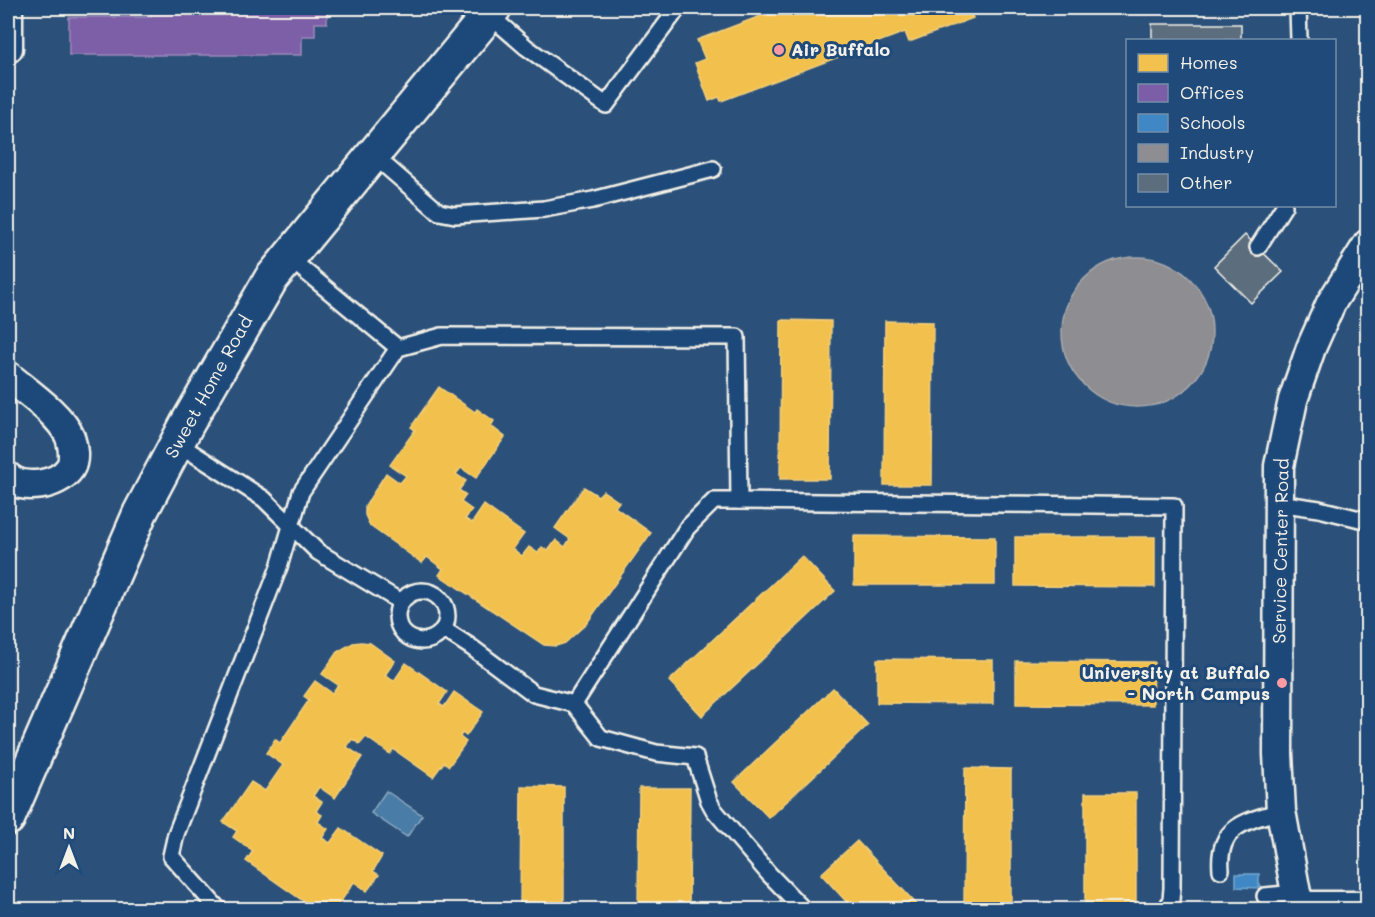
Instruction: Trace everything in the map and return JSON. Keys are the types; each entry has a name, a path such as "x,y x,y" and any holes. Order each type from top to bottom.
{"main road":[{"name":"Sweet Home Road","path":"8,818 140,513 177,443 271,279 490,11"}],"street":[{"path":"8,8 8,48"},
{"name":"Service Center Road","path":"1300,903 1281,811 1278,754 1280,656 1277,573 1280,461 1293,400 1311,348 1331,303 1368,244"},
{"path":"8,376 62,423 74,452 70,468 56,480 42,485 25,486 13,482 8,477"},
{"path":"1300,903 1368,906"}],"lane":[{"path":"490,11 526,47 606,105 678,8"},
{"path":"1298,8 1299,39"},
{"path":"372,154 440,212 455,215 544,209 593,200 714,170"},
{"path":"1258,247 1283,207"},
{"path":"289,258 398,348"},
{"path":"219,909 171,856 176,834 279,567 301,492 398,348 442,336 737,337 739,501"},
{"path":"177,443 264,499 318,552 401,602"},
{"path":"574,704 687,528 714,501 1174,506 1172,888 1171,900 1166,909"},
{"path":"1278,503 1319,508 1368,521"},
{"path":"423,591 438,596 445,604 447,615 440,635 430,640 419,641 409,637 402,630 398,621 401,602 407,596 423,591"},
{"path":"443,629 534,694 574,704 601,738 656,753 695,757 714,810 804,909"},
{"path":"1221,870 1222,843 1233,829 1251,819 1281,811"},
{"path":"1265,897 1300,903"}],"water":[{"path":"386,791 422,815 407,837 371,813"}],"building: Homes":[{"name":"Air Buffalo","path":"782,8 969,8 973,18 909,42 905,32 721,101 719,97 709,101 695,63 705,59 697,40"},
{"path":"781,320 831,321 830,479 780,479"},
{"path":"885,321 933,322 932,485 884,485"},
{"path":"439,387 475,412 477,409 494,421 491,426 505,437 476,478 461,468 456,474 466,481 459,490 466,495 461,502 472,510 465,519 472,523 484,505 524,534 513,549 522,556 529,547 538,553 542,547 548,551 556,540 565,547 570,539 555,528 584,487 598,496 603,491 619,502 615,507 651,533 587,623 565,643 556,646 544,645 439,575 443,569 427,557 422,563 370,526 365,515 365,506 386,473 400,483 406,476 390,465 415,430 411,427"},
{"path":"854,536 995,537 995,585 854,585"},
{"path":"1015,537 1155,537 1155,587 1015,586"},
{"path":"802,556 835,591 702,716 669,681"},
{"path":"353,643 370,643 395,661 385,675 394,681 406,663 447,692 439,704 444,707 454,692 483,712 466,736 462,733 460,737 466,742 449,766 444,762 433,777 393,749 390,754 366,737 360,744 352,739 347,747 362,757 335,798 319,787 313,796 322,802 316,811 322,815 318,822 328,829 322,838 330,843 341,828 382,856 373,871 379,875 367,891 354,882 335,910 316,910 246,861 253,851 233,837 237,831 223,822 251,782 265,791 283,765 266,753 275,739 280,743 309,700 304,696 315,681 332,693 338,685 322,674 337,652"},
{"path":"877,659 993,660 993,704 877,703"},
{"path":"1016,661 1154,662 1153,705 1016,704"},
{"path":"833,688 868,725 769,818 734,782"},
{"path":"965,768 1011,769 1011,907 964,907"},
{"path":"521,786 564,787 564,910 520,910"},
{"path":"639,788 690,788 689,910 638,910"},
{"path":"1085,793 1136,793 1136,907 1085,907"},
{"path":"857,841 922,910 854,910 821,874"}],"building: Offices":[{"path":"151,8 339,9 327,9 327,23 315,23 315,36 302,36 302,55 69,55 69,17 151,17"}],"building: Schools":[{"path":"1236,874 1259,874 1259,888 1236,887"}],"building: Industry":[{"path":"1137,257 1166,263 1190,279 1206,303 1212,332 1206,361 1190,385 1166,401 1137,407 1108,401 1084,385 1068,361 1062,332 1068,303 1084,279 1108,263"}],"building: Other":[{"path":"1152,24 1241,24 1241,39 1152,39"},
{"path":"1245,235 1283,272 1251,303 1214,266"}],"place":[{"name":"Air Buffalo","path":"779,50"},
{"name":"University at Buffalo - North Campus","path":"1282,683"}]}
